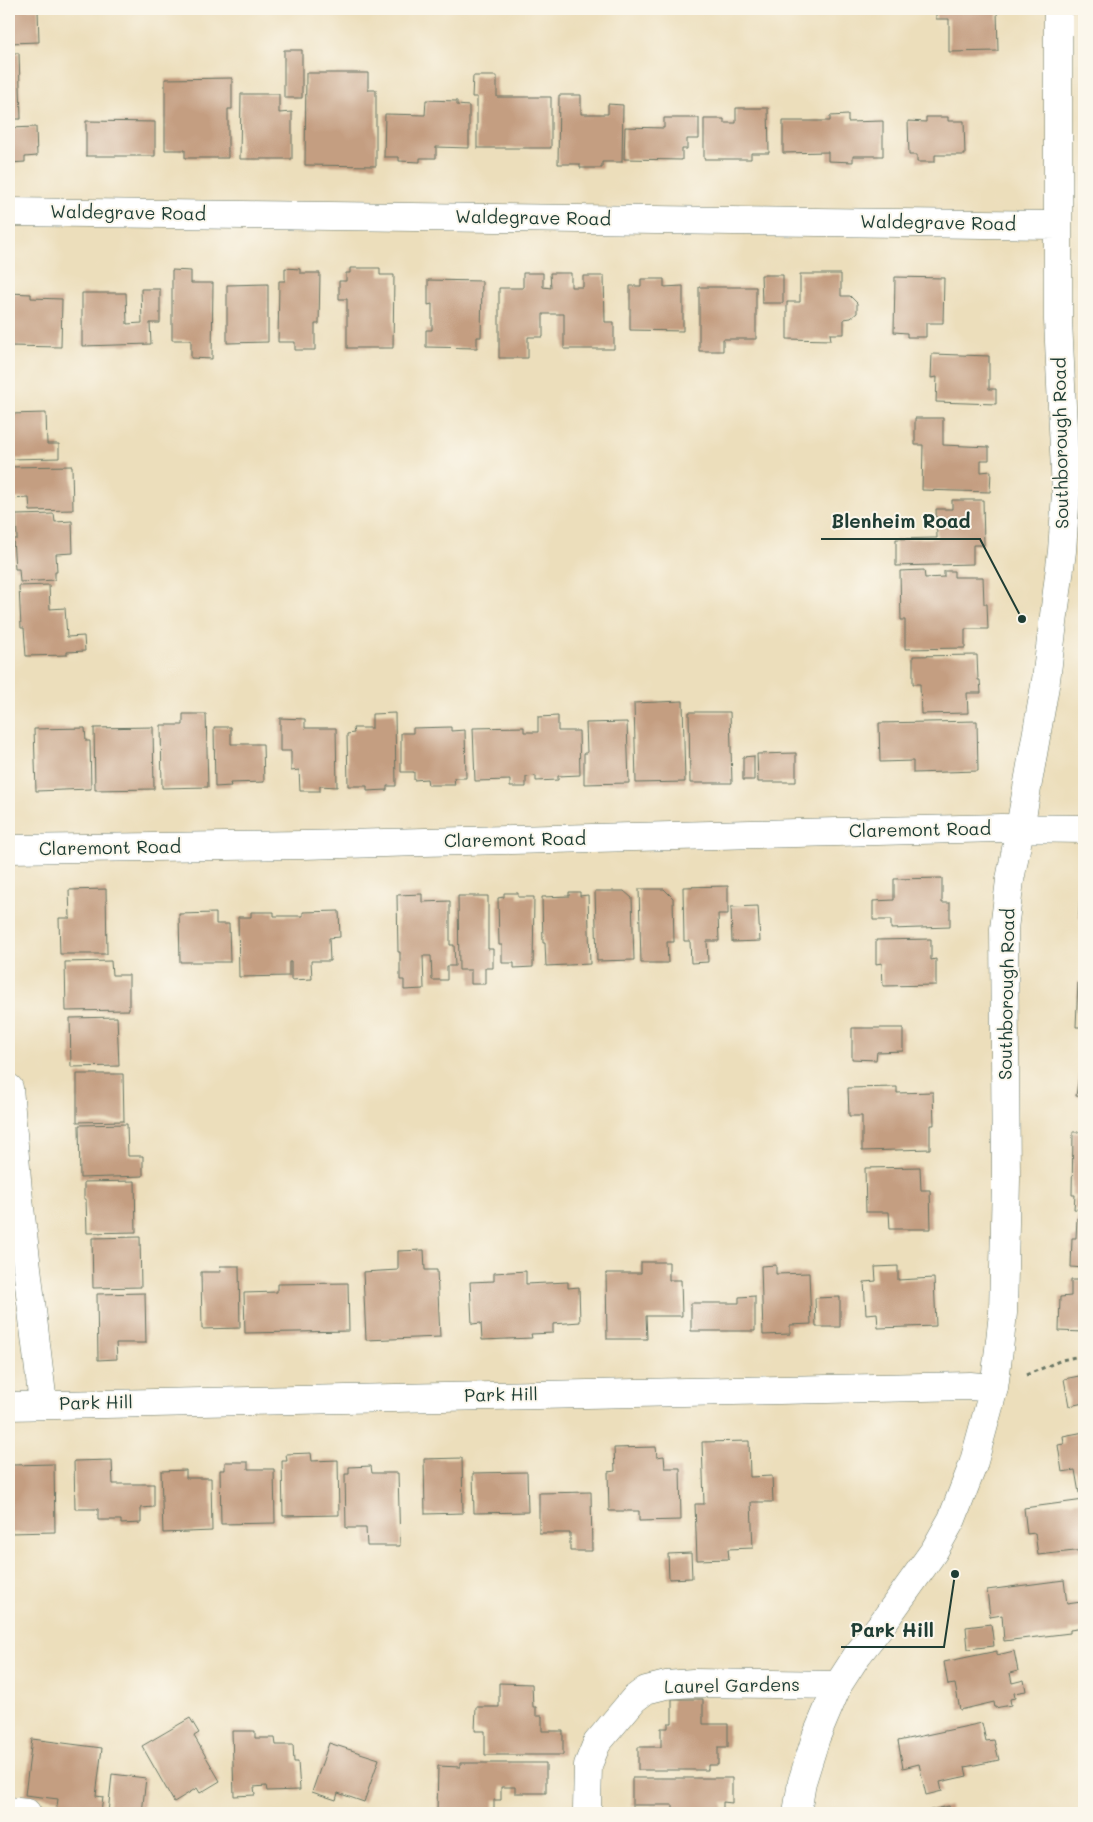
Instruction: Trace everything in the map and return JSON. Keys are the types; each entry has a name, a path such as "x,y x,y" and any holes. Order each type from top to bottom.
{"street":[{"name":"Southborough Road","path":"797,1813 802,1782 816,1736 838,1685 858,1654 934,1551 952,1519 972,1465 994,1388 1003,1313 1006,1116 1004,929 1010,880 1046,680 1062,552 1073,375 1058,320 1058,9"},
{"name":"Waldegrave Road","path":"9,212 1058,226"},
{"name":"Claremont Road","path":"9,849 1020,828 1084,829"},
{"path":"9,1088 18,1191 43,1404"},
{"name":"Park Hill","path":"9,1406 960,1386 994,1388"},
{"name":"Laurel Gardens","path":"587,1809 588,1765 597,1743 634,1699 646,1690 666,1685 693,1683 838,1685"},
{"path":"9,1811 27,1813"}],"path":[{"path":"994,1388 1062,1360 1084,1355"}],"building":[{"path":"9,9 38,9 39,42 9,43"},
{"path":"936,9 997,9 998,51 949,52 949,19 936,19"},
{"path":"284,50 302,50 302,98 284,98"},
{"path":"9,53 19,53 21,119 9,119"},
{"path":"306,73 368,73 368,90 376,90 376,166 305,165"},
{"path":"473,76 497,76 497,97 551,97 551,148 477,148 477,97 472,97"},
{"path":"232,78 232,109 228,109 228,158 185,158 185,150 165,150 165,79"},
{"path":"241,94 279,94 279,113 292,112 292,159 240,159"},
{"path":"559,95 581,95 581,114 608,114 608,104 623,105 622,162 602,162 602,168 580,168 580,164 558,164"},
{"path":"426,100 457,101 457,105 469,106 469,148 436,147 436,158 420,158 420,162 399,161 399,157 384,157 385,114 425,115"},
{"path":"736,108 768,108 769,153 751,153 751,159 704,159 704,119 724,119 724,123 736,123"},
{"path":"848,115 848,122 883,121 883,156 853,156 853,162 828,161 828,152 783,153 783,121 830,121 830,116"},
{"path":"926,117 948,117 948,121 964,121 965,155 935,155 935,162 917,162 917,155 909,155 908,121 926,122"},
{"path":"664,118 699,118 699,139 687,139 687,149 682,149 682,160 624,159 625,127 664,128"},
{"path":"86,121 155,122 155,156 86,156"},
{"path":"36,127 37,156 25,157 25,162 9,163 9,128"},
{"path":"285,268 300,269 300,273 320,273 319,324 315,324 315,350 295,350 295,342 278,342 279,281 285,281"},
{"path":"350,268 380,268 380,275 394,275 393,348 347,348 347,299 339,299 339,281 346,281 346,273 350,273"},
{"path":"172,270 191,271 191,283 213,283 212,359 191,358 191,340 172,340"},
{"path":"523,273 543,273 543,287 551,288 550,273 571,273 571,287 583,287 583,276 604,276 605,322 614,322 614,349 564,349 564,314 543,314 543,337 528,337 528,358 499,358 499,288 523,288"},
{"path":"800,274 841,274 841,296 850,296 857,303 857,313 851,318 844,319 844,334 830,334 831,340 787,339 787,302 800,302"},
{"path":"761,275 783,275 783,303 762,303"},
{"path":"895,277 944,278 943,323 926,323 926,337 907,337 907,333 894,332"},
{"path":"641,279 664,279 664,287 683,286 683,331 630,330 630,286 641,286"},
{"path":"428,280 482,281 481,337 477,337 477,348 426,347 426,330 432,330 432,304 428,305"},
{"path":"268,284 268,342 227,343 227,285"},
{"path":"699,287 756,287 756,339 723,339 723,351 699,351"},
{"path":"141,289 160,289 160,323 150,323 151,344 82,346 82,293 126,293 127,324 142,323"},
{"path":"9,293 31,294 31,298 62,299 61,347 9,346"},
{"path":"932,354 989,356 989,389 996,389 996,404 936,402 937,377 931,378"},
{"path":"46,413 47,444 59,444 59,458 9,459 9,414"},
{"path":"915,418 943,418 943,445 989,447 989,460 981,460 981,472 991,471 990,492 922,490 923,445 915,445"},
{"path":"72,466 73,510 30,511 29,498 9,499 9,467"},
{"path":"952,500 983,500 984,545 973,545 973,564 896,566 896,539 937,538 936,509 952,509"},
{"path":"54,514 55,522 72,521 73,553 56,554 57,572 55,572 55,580 20,582 19,569 15,569 13,539 17,539 16,515"},
{"path":"924,570 925,578 944,577 944,571 954,571 954,577 983,577 984,604 987,604 988,629 965,629 965,648 905,649 905,620 901,620 900,571"},
{"path":"49,585 50,609 65,608 67,637 84,636 85,651 67,652 67,655 26,656 24,628 21,628 19,586"},
{"path":"977,655 978,680 980,680 981,693 967,693 968,713 921,714 920,684 913,684 913,656"},
{"path":"683,701 685,782 636,783 634,703"},
{"path":"689,712 730,712 732,783 690,783"},
{"path":"395,713 396,786 387,786 387,790 367,791 367,786 348,786 347,734 354,733 353,728 372,728 372,714"},
{"path":"183,714 206,714 208,787 162,788 161,725 183,725"},
{"path":"558,716 558,731 579,731 580,775 558,776 558,780 536,781 536,776 526,777 526,787 510,787 510,780 475,781 473,728 524,727 524,732 538,732 538,717"},
{"path":"280,718 305,719 305,728 336,728 337,787 320,786 320,791 300,791 299,770 291,771 291,751 280,751"},
{"path":"977,721 978,771 913,773 913,761 880,762 879,723"},
{"path":"627,722 629,783 584,784 584,753 587,753 586,723"},
{"path":"153,727 154,789 95,790 94,728"},
{"path":"214,727 231,727 231,744 263,744 264,782 230,783 231,786 215,787"},
{"path":"451,727 451,731 465,730 466,778 454,778 455,785 428,785 427,779 414,780 414,772 401,772 401,733 413,733 413,728"},
{"path":"85,728 86,741 90,741 91,789 36,791 34,729"},
{"path":"796,753 796,782 758,782 757,754"},
{"path":"754,756 754,780 743,780 743,757"},
{"path":"942,878 942,903 950,903 950,927 891,929 891,920 873,920 873,901 894,900 894,879"},
{"path":"1080,880 1084,880 1084,918 1079,918"},
{"path":"728,886 728,914 718,914 719,941 707,941 708,962 691,963 690,941 684,941 683,887"},
{"path":"106,889 107,954 60,954 59,918 70,918 69,890"},
{"path":"639,889 664,889 673,898 674,942 667,942 668,963 641,963"},
{"path":"595,891 624,891 632,898 634,960 597,961"},
{"path":"569,892 580,892 580,896 588,895 590,964 546,966 545,943 543,943 542,897 569,896"},
{"path":"504,893 518,893 518,897 534,897 533,967 514,968 514,963 502,963 502,945 499,945 498,898 504,897"},
{"path":"422,894 422,902 450,901 450,945 454,945 455,966 447,966 447,980 432,980 431,956 423,956 424,989 404,990 404,980 400,980 397,895"},
{"path":"458,896 488,896 488,949 493,949 493,968 485,968 485,984 471,984 471,970 459,970"},
{"path":"758,906 760,941 732,942 731,907"},
{"path":"339,911 340,937 329,938 330,961 311,961 312,979 291,980 291,962 289,962 289,976 239,977 238,917 251,917 251,912 274,912 274,916 303,916 303,912"},
{"path":"216,913 216,924 229,924 230,962 180,962 179,914"},
{"path":"931,939 931,960 936,959 936,985 883,986 882,963 876,964 876,940"},
{"path":"111,961 112,975 129,975 129,1010 66,1011 65,962"},
{"path":"1078,982 1084,983 1084,1027 1076,1027"},
{"path":"117,1017 119,1066 71,1067 70,1018"},
{"path":"852,1028 903,1028 903,1051 877,1052 876,1060 852,1059"},
{"path":"1082,1055 1084,1056 1084,1097 1076,1096"},
{"path":"77,1074 123,1074 124,1121 77,1122"},
{"path":"897,1087 897,1093 933,1092 934,1125 930,1125 930,1149 862,1151 862,1116 849,1116 848,1088"},
{"path":"127,1124 128,1156 143,1156 143,1176 80,1178 79,1125"},
{"path":"1073,1132 1084,1132 1084,1210 1074,1209 1075,1195 1072,1195"},
{"path":"920,1167 921,1190 930,1190 931,1229 890,1229 889,1212 866,1212 865,1168"},
{"path":"135,1181 136,1232 87,1233 84,1182"},
{"path":"1077,1218 1084,1218 1084,1268 1071,1267 1072,1238 1076,1238"},
{"path":"140,1237 141,1287 93,1288 92,1238"},
{"path":"424,1250 425,1270 437,1270 440,1337 366,1340 363,1272 398,1270 398,1251"},
{"path":"641,1262 669,1262 669,1280 681,1280 682,1316 646,1316 647,1339 607,1339 606,1273 641,1273"},
{"path":"776,1265 776,1274 809,1273 811,1324 790,1325 790,1334 763,1335 761,1266"},
{"path":"220,1266 239,1266 240,1328 202,1329 201,1272 221,1272"},
{"path":"898,1266 898,1280 934,1278 936,1326 878,1328 877,1313 866,1314 864,1282 876,1281 875,1267"},
{"path":"526,1271 526,1284 568,1282 568,1288 579,1287 580,1322 553,1324 553,1333 531,1334 532,1338 482,1340 481,1323 472,1324 470,1282 494,1281 494,1273"},
{"path":"1071,1280 1084,1280 1084,1332 1059,1331 1060,1297 1071,1296"},
{"path":"348,1283 349,1331 245,1333 244,1293 277,1292 277,1284"},
{"path":"145,1293 146,1343 116,1343 117,1359 98,1360 97,1294"},
{"path":"755,1296 755,1331 691,1331 691,1303 739,1303 739,1297"},
{"path":"840,1297 840,1327 816,1327 815,1298"},
{"path":"1084,1375 1084,1403 1069,1406 1064,1379"},
{"path":"1084,1432 1084,1492 1079,1493 1075,1470 1062,1472 1058,1445 1064,1444 1063,1436"},
{"path":"749,1441 750,1477 772,1476 773,1502 751,1502 753,1548 728,1549 729,1559 697,1560 695,1504 704,1504 702,1442"},
{"path":"656,1447 657,1457 664,1456 665,1468 680,1468 681,1520 639,1521 639,1511 609,1511 608,1472 615,1471 614,1448"},
{"path":"311,1453 312,1461 338,1460 339,1515 283,1516 282,1461 287,1461 286,1454"},
{"path":"462,1458 463,1513 425,1514 424,1459"},
{"path":"112,1460 113,1484 154,1484 154,1507 141,1508 141,1523 121,1524 121,1520 98,1520 98,1509 75,1509 74,1461"},
{"path":"225,1462 248,1462 248,1469 274,1469 275,1523 221,1524 220,1470 225,1470"},
{"path":"54,1464 55,1532 9,1533 9,1476 12,1476 12,1465"},
{"path":"371,1466 372,1473 398,1473 400,1546 367,1546 366,1528 346,1528 345,1474 349,1474 349,1467"},
{"path":"186,1470 186,1478 211,1478 212,1531 163,1533 161,1471"},
{"path":"527,1472 528,1512 474,1513 473,1473"},
{"path":"591,1492 592,1551 570,1551 570,1533 539,1533 539,1493"},
{"path":"1084,1500 1084,1550 1038,1555 1035,1533 1027,1534 1024,1508"},
{"path":"691,1553 692,1578 669,1579 668,1554"},
{"path":"1064,1580 1067,1604 1081,1602 1084,1628 1070,1630 1070,1633 1004,1641 1002,1615 990,1617 987,1590"},
{"path":"991,1624 994,1646 968,1649 966,1627"},
{"path":"997,1651 997,1655 1014,1651 1018,1671 1010,1673 1012,1683 1024,1680 1026,1691 1014,1693 1015,1698 1010,1699 1011,1705 995,1708 994,1702 960,1710 955,1684 948,1685 944,1662"},
{"path":"499,1683 532,1684 533,1707 536,1707 536,1716 542,1716 542,1731 563,1731 563,1755 485,1755 485,1731 475,1731 476,1707 499,1707"},
{"path":"672,1699 703,1699 703,1724 728,1724 728,1747 718,1747 718,1765 708,1765 708,1770 638,1770 638,1747 661,1747 661,1728 668,1728 668,1723 672,1723"},
{"path":"10,1710 12,1746 9,1746"},
{"path":"190,1718 199,1733 194,1736 220,1781 200,1793 197,1788 174,1802 142,1746"},
{"path":"982,1723 986,1741 994,1740 999,1760 965,1767 967,1776 940,1782 942,1791 926,1795 919,1764 903,1768 898,1741"},
{"path":"232,1731 255,1731 255,1738 275,1738 276,1745 293,1745 294,1762 298,1762 300,1790 267,1791 266,1786 254,1787 255,1795 234,1796"},
{"path":"32,1739 102,1748 96,1796 103,1797 101,1813 56,1813 58,1799 25,1795"},
{"path":"329,1743 379,1759 364,1802 338,1793 336,1800 312,1792"},
{"path":"460,1763 546,1763 546,1793 515,1793 515,1787 501,1787 501,1800 494,1800 494,1813 437,1812 438,1766 460,1767"},
{"path":"112,1774 146,1778 142,1813 108,1813"},
{"path":"632,1778 732,1778 732,1803 723,1802 723,1813 673,1813 673,1805 632,1805"},
{"path":"949,1806 951,1813 922,1813 922,1812"}],"place":[{"name":"Blenheim Road","path":"1022,619"},
{"name":"Park Hill","path":"955,1574"}]}
